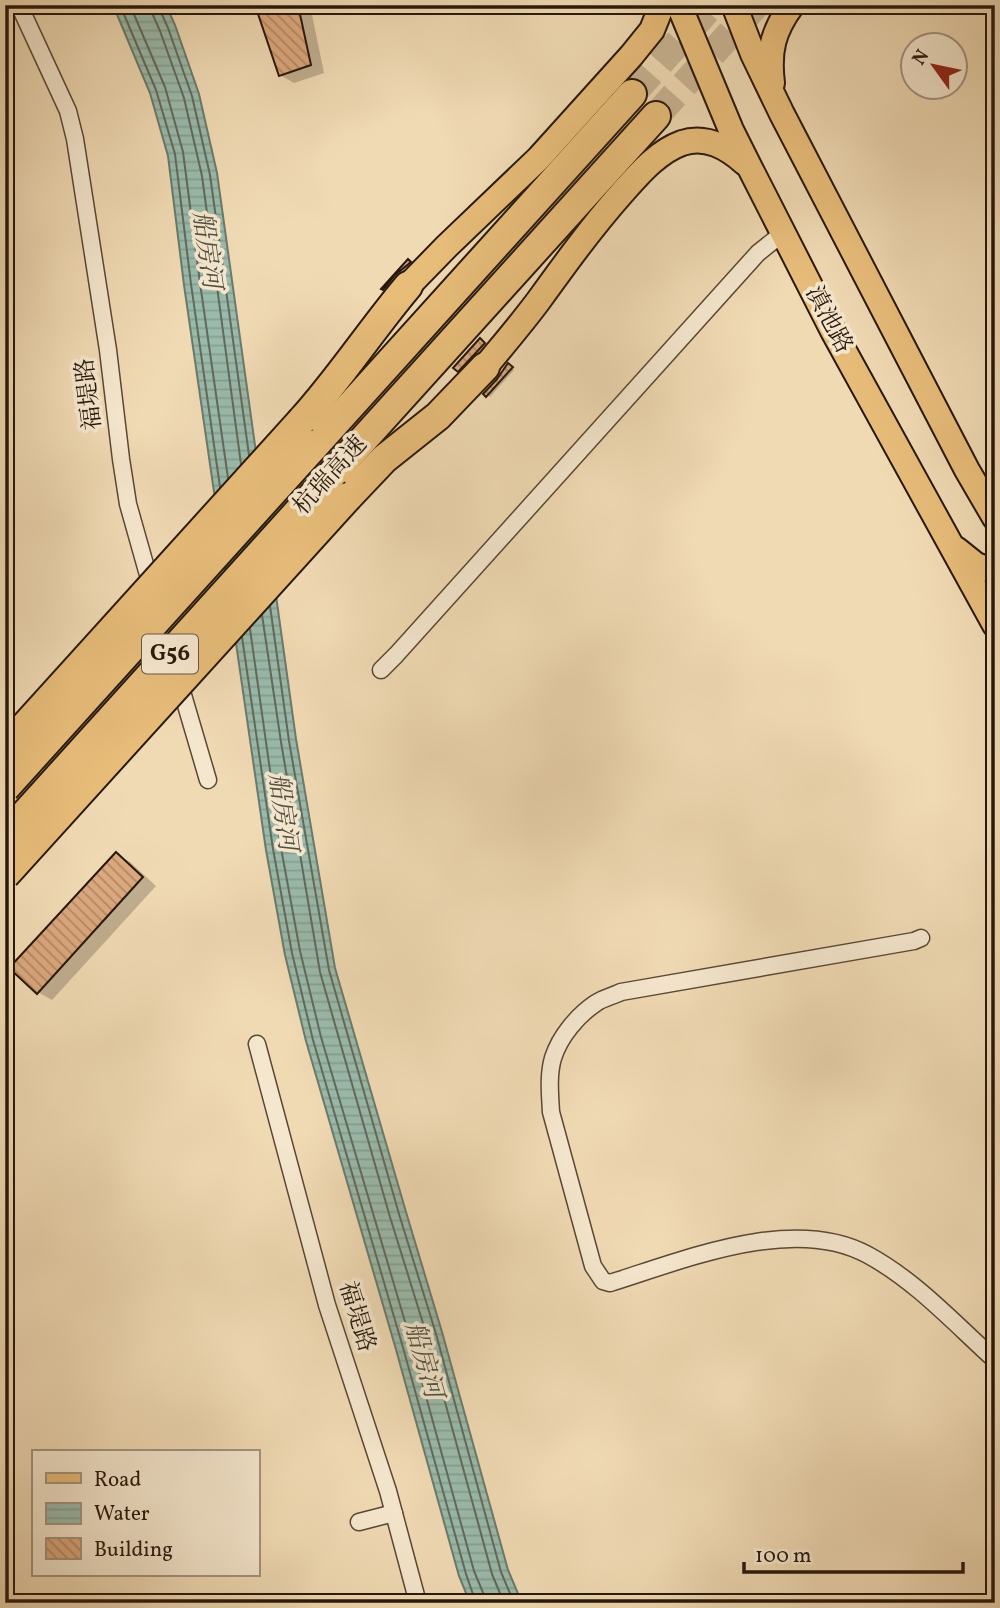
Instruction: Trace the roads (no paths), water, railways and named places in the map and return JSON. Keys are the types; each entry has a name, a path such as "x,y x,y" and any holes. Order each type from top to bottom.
{"highway":[{"name":"杭瑞高速","path":"5,788 309,432 632,94"},
{"name":"杭瑞高速","path":"5,836 341,485 656,116"},
{"path":"5,748 309,432 337,380 408,286"},
{"path":"5,876 341,485 384,459 438,416 485,367"}],"main road":[{"path":"408,286 539,158 652,30 662,5"},
{"name":"滇池路","path":"679,5 731,130 783,233 995,625"},
{"path":"734,5 753,54 782,114 995,518"},
{"path":"782,114 772,82 771,48 778,28 792,5"},
{"path":"485,367 523,322 603,215 635,178 661,154 679,144 705,141 729,150 750,168"},
{"path":"948,541 976,565 995,572"}],"street":[{"name":"福堤路","path":"19,5 68,111 75,139 106,337 128,504 208,780"},
{"path":"381,670 758,253 783,233"},
{"path":"921,938 621,992 597,1002 579,1017 562,1038 553,1058 551,1112 593,1266 603,1281 610,1283 722,1249 769,1240 803,1238 835,1242 867,1254 907,1279 995,1360"},
{"name":"福堤路","path":"257,1044 327,1305 394,1513 418,1603"},
{"path":"359,1522 394,1513"}],"water":[{"name":"船房河","path":"113,5 166,5 199,94 217,173 296,739 335,968 442,1332 508,1570 522,1603 470,1603 459,1576 306,1041 285,955 266,850 184,285 168,156 150,93"}],"tunnel":[{"path":"632,94 712,5"},
{"path":"656,116 756,5"}]}
